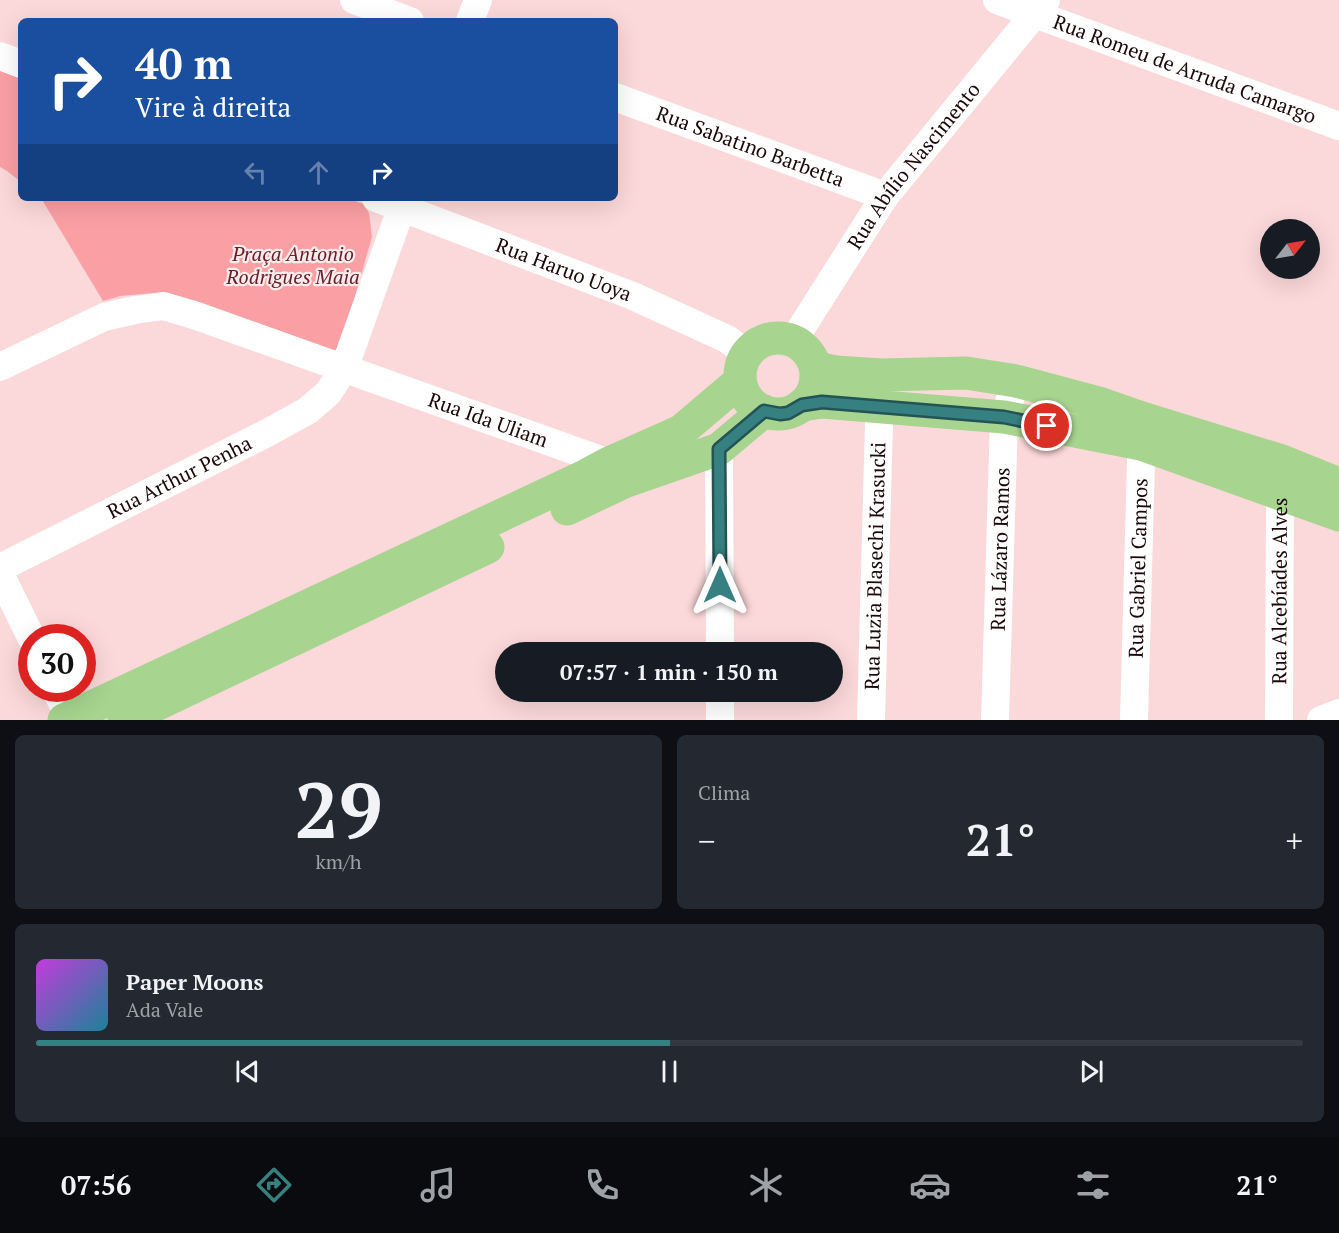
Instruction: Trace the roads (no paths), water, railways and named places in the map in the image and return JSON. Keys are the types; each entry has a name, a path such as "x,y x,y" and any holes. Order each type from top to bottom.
{"main road":[{"path":"124,720 616,472 681,431 744,368 754,346 762,341 771,338 786,338 805,349 816,368 813,393 802,405 788,413 764,411 748,400 743,391 744,368"},
{"path":"816,368 836,372 880,390 1004,417 1142,431 1282,461 1339,484"},
{"path":"802,405 966,373 1016,381 1102,404 1142,431 1280,494 1339,515"},
{"path":"67,719 583,477 719,449 764,411"}],"street":[{"path":"354,0 402,18"},
{"path":"471,18 478,0"},
{"name":"Rua Romeu de Arruda Camargo","path":"997,0 1040,7 1339,126"},
{"name":"Rua Abílio Nascimento","path":"793,341 885,195 1040,7"},
{"path":"0,56 18,63"},
{"name":"Rua Sabatino Barbetta","path":"618,98 885,195"},
{"name":"Rua Haruo Uoya","path":"394,201 633,296 727,339 744,368"},
{"name":"Rua Arthur Penha","path":"0,568 267,433 307,411 328,393 344,369 394,201"},
{"name":"Rua Ida Uliam","path":"0,367 104,317 164,306 344,369 616,472"},
{"name":"Rua Lázaro Ramos","path":"994,720 1004,417 1016,381"},
{"name":"Rua Luzia Blasechi Krasucki","path":"871,720 880,390"},
{"name":"Rua Gabriel Campos","path":"1134,720 1142,431"},
{"path":"719,449 720,642"},
{"name":"Rua Alcebíades Alves","path":"1280,720 1282,461"},
{"path":"0,574 25,624"},
{"path":"60,702 67,719"},
{"path":"720,702 720,720"},
{"path":"1322,720 1339,713"}],"park label":[{"name":"Praça Antonio Rodrigues Maia","path":"293,266"}]}
